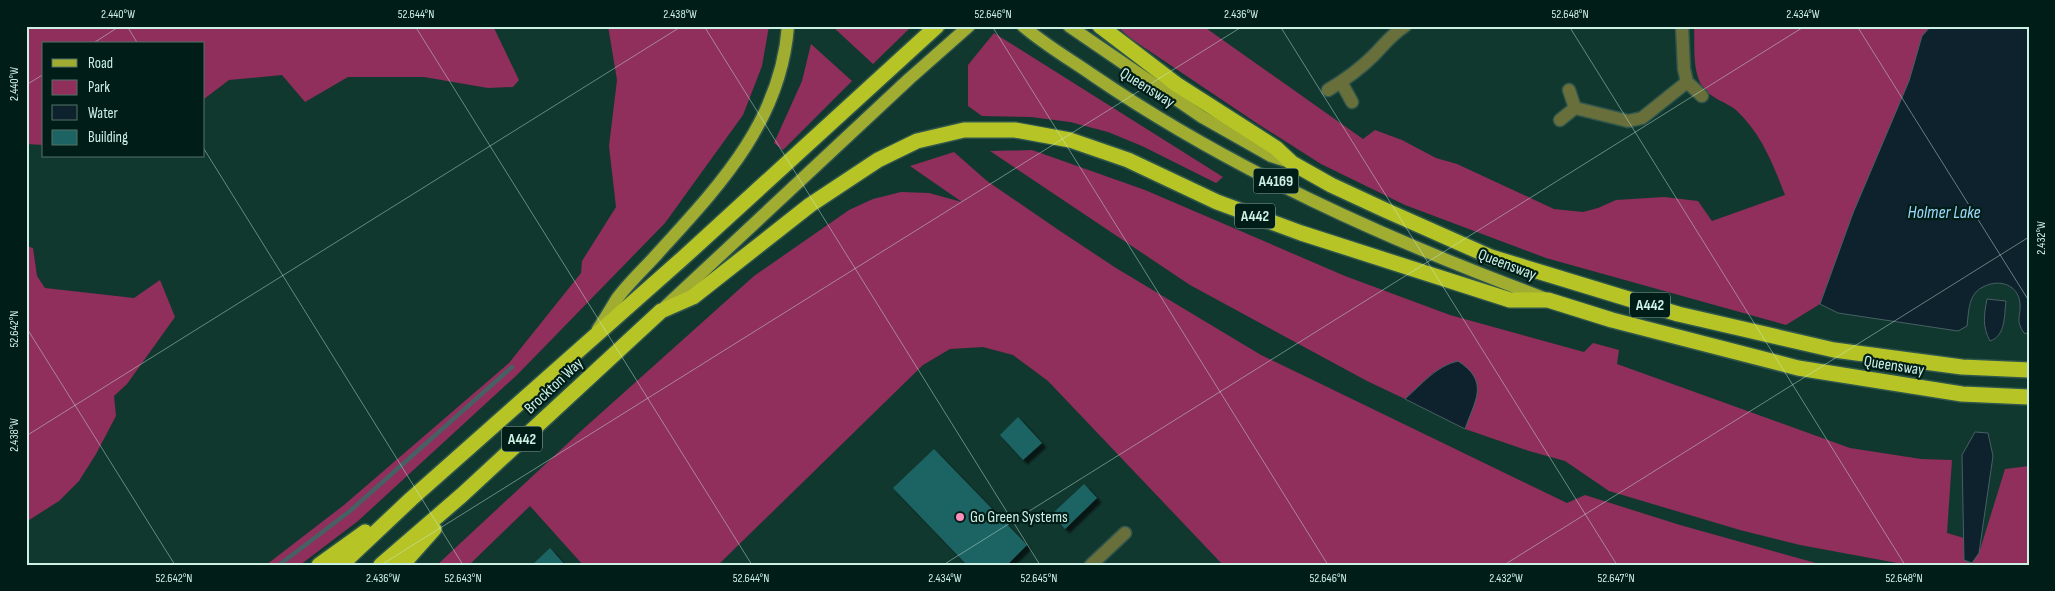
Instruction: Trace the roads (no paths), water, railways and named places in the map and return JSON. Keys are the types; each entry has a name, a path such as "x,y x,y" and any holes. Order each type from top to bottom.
{"highway":[{"name":"A442","path":"1100,26 1176,84 1276,148 1292,163"},
{"name":"A442","path":"593,337 936,27"},
{"name":"A442","path":"661,311 693,297 810,205 878,160 917,141 964,130 1015,130 1070,140 1128,160 1218,202 1301,233 1510,300 1548,300"},
{"name":"Queensway","path":"1292,163 1340,189 1491,256 1678,314 1834,350 1962,367 2029,370"},
{"name":"Queensway","path":"1548,300 1612,320 1798,368 1962,394 2029,397"},
{"name":"Brockton Way","path":"381,565 462,495 661,311"},
{"name":"Brockton Way","path":"341,565 410,499 593,337"},
{"name":"A442","path":"402,565 462,495"},
{"name":"A442","path":"319,565 410,499"}],"main road":[{"path":"593,337 617,299 700,206 746,148 780,78 788,26"},
{"path":"661,311 909,79 969,26"},
{"name":"Queensway","path":"1023,26 1132,102 1232,159 1394,239 1548,300"},
{"name":"Queensway","path":"1069,26 1202,117 1271,156 1292,163"}],"street":[{"path":"1328,90 1372,58 1392,35 1405,26"},
{"path":"1682,26 1684,69 1687,82 1702,96"},
{"path":"1340,82 1352,102"},
{"path":"1575,108 1628,121 1642,118 1687,82"},
{"path":"1568,90 1575,108"},
{"path":"1560,120 1575,108"},
{"path":"1091,565 1125,533"}],"water":[{"name":"Holmer Lake","path":"1931,26 2029,26 2029,334 2024,333 2020,325 2020,303 2016,292 2007,285 1997,283 1985,286 1975,293 1970,303 1967,326 1958,331 1838,313 1820,304 1853,213 1909,81 1922,36"},
{"path":"1987,299 2006,301 2002,330 1999,335 1990,341 1984,320"},
{"path":"1458,361 1474,376 1477,384 1476,400 1465,429 1405,399 1436,371"},
{"path":"1975,432 1988,433 1993,456 1979,553 1972,563 1964,560 1962,455"}],"waterway":[{"path":"279,565 350,511 512,367"}],"place":[{"name":"Go Green Systems","path":"960,517"}]}
